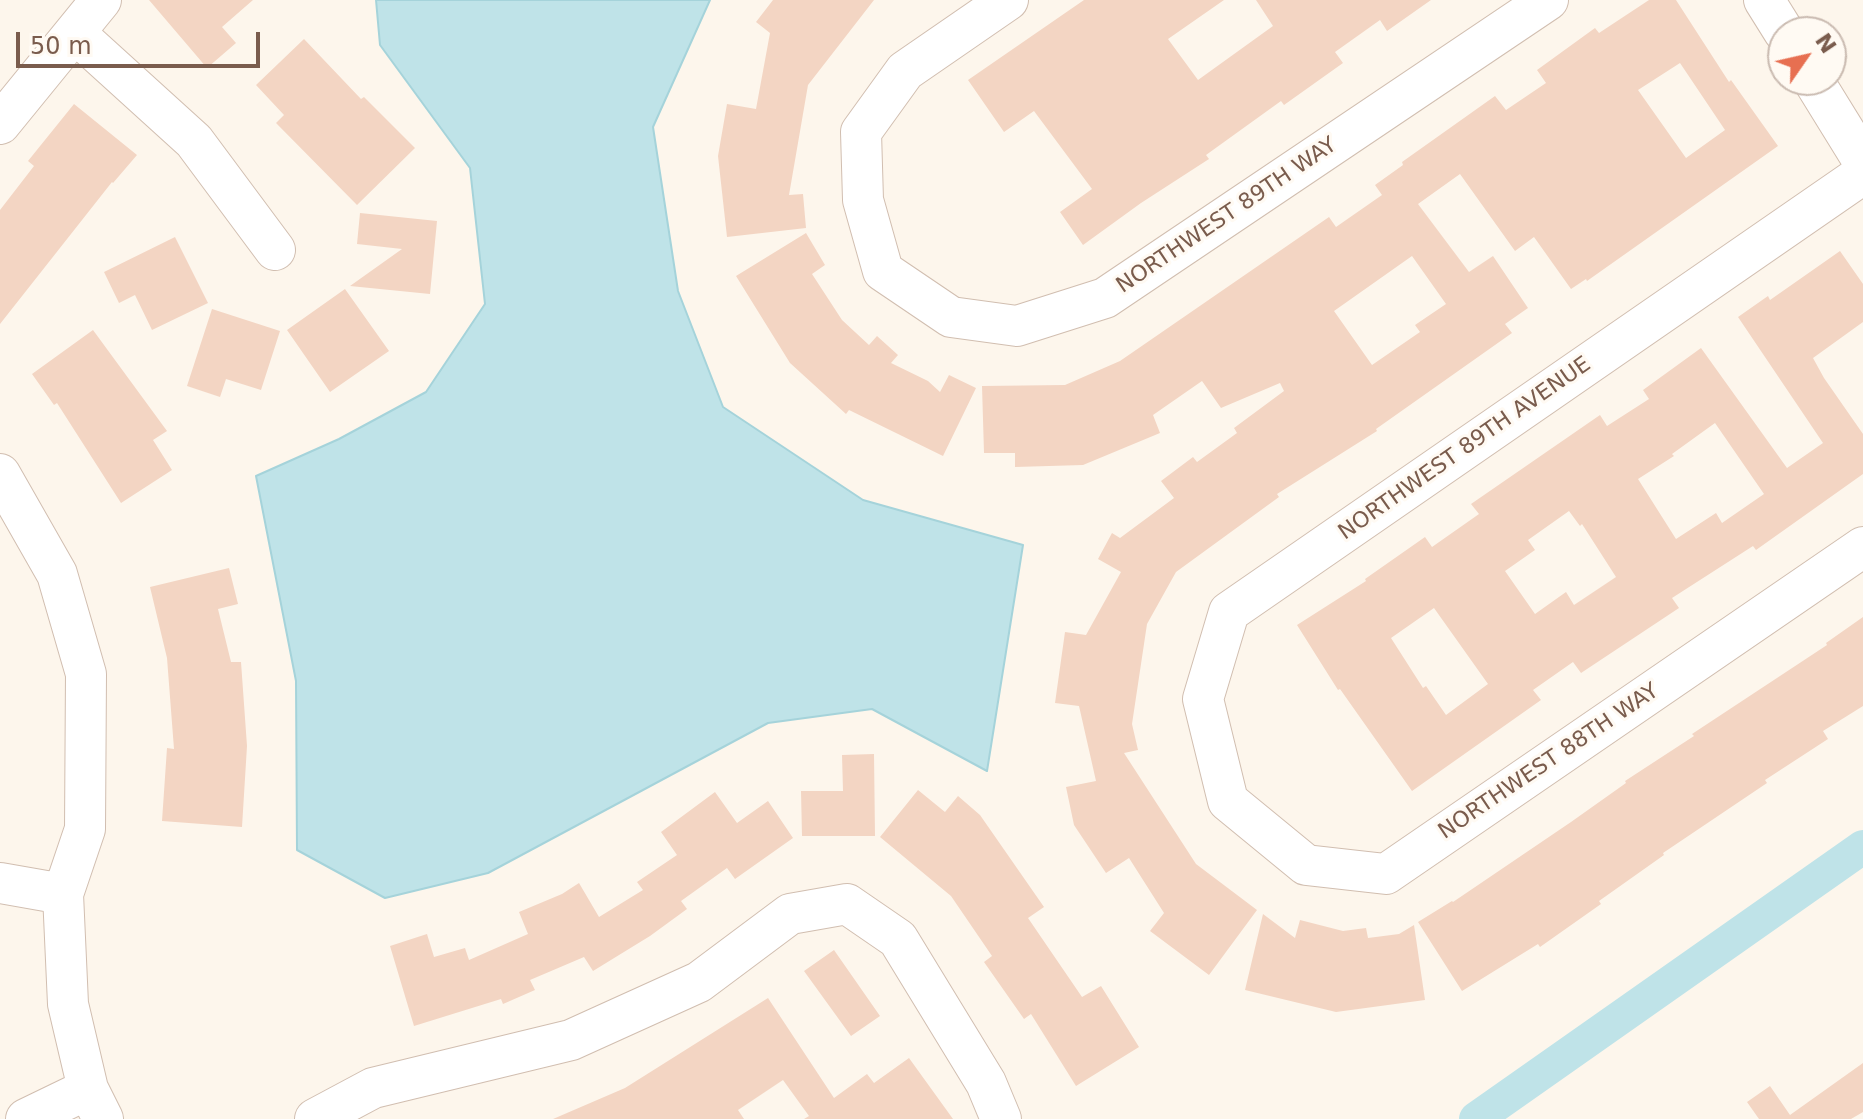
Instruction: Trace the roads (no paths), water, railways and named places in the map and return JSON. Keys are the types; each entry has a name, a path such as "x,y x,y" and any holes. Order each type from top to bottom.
{"street":[{"path":"0,124 101,0"},
{"name":"NORTHWEST 89TH WAY","path":"1008,0 905,71 861,132 863,200 883,271 951,317 1017,326 1105,298 1548,0"},
{"path":"75,33 194,141 275,250"},
{"path":"1823,96 1863,161"},
{"name":"NORTHWEST 89TH AVENUE","path":"1228,801 1203,699 1229,612 1863,174"},
{"path":"0,474 57,574 86,674 85,829 63,894 68,1004 95,1104 26,1119"},
{"name":"NORTHWEST 88TH WAY","path":"1228,801 1306,865 1386,874 1863,547"},
{"path":"0,883 63,894"},
{"path":"315,1119 373,1088 571,1040 699,982 790,914 847,904 898,939 986,1083 1001,1119"}],"water":[{"path":"376,0 710,0 653,127 678,291 723,407 863,500 1023,545 987,771 872,709 768,723 488,873 385,898 297,850 296,681 256,476 339,439 426,392 485,304 470,168 380,45"}],"waterway":[{"path":"1476,1119 1863,847"}]}
